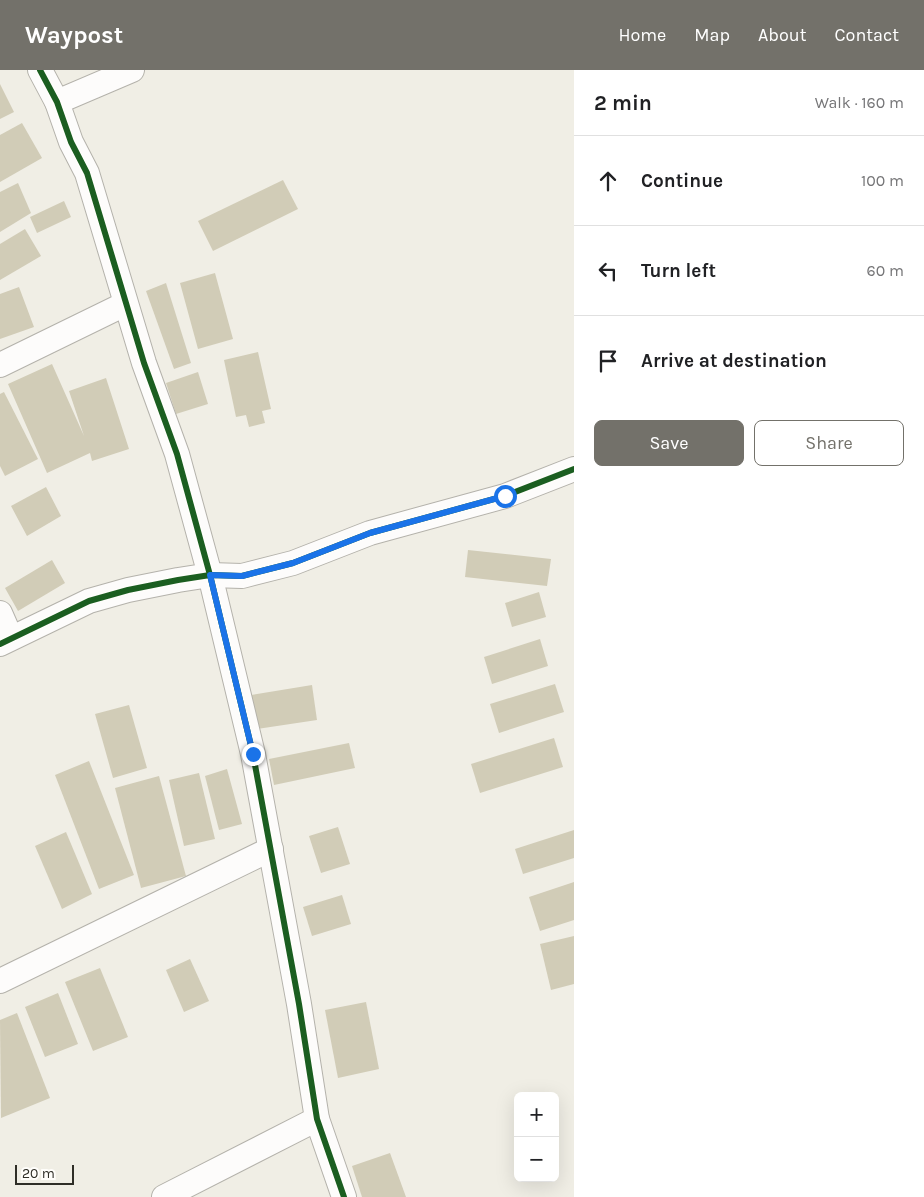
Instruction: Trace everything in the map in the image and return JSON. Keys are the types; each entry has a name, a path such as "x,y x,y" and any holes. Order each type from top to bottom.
{"street":[{"path":"40,70 57,102 71,142 87,173 125,304 177,454 210,575 253,754 299,1004 317,1119 344,1197"},
{"path":"57,102 132,70"},
{"path":"0,365 125,304"},
{"path":"0,613 5,641 89,600 128,590 210,575 242,576 293,563 370,533 505,496 574,469"},
{"path":"0,981 271,849"},
{"path":"164,1197 317,1119"}],"building":[{"path":"0,84 14,112 0,119"},
{"path":"22,123 42,158 0,182 0,135"},
{"path":"283,180 298,209 213,251 198,221"},
{"path":"18,183 31,213 0,232 0,192"},
{"path":"64,201 71,217 37,233 30,217"},
{"path":"25,229 41,256 0,280 0,244"},
{"path":"215,273 233,339 198,349 180,283"},
{"path":"166,283 191,363 174,369 146,291"},
{"path":"19,287 34,327 0,339 0,294"},
{"path":"258,352 271,409 262,411 265,423 249,427 246,415 236,417 224,360"},
{"path":"52,364 84,436 69,391 106,378 129,449 92,461 90,453 47,473 8,384"},
{"path":"198,372 208,404 176,414 166,383"},
{"path":"4,392 38,459 5,476 0,466 0,394"},
{"path":"46,487 61,516 27,536 11,506"},
{"path":"468,550 551,559 547,586 465,577"},
{"path":"52,560 65,583 18,611 5,588"},
{"path":"539,592 546,617 512,627 505,603"},
{"path":"540,639 548,666 492,684 484,657"},
{"path":"555,684 564,712 499,733 490,704"},
{"path":"312,685 317,720 257,729 251,695"},
{"path":"129,705 147,768 113,778 95,714"},
{"path":"554,738 563,767 480,793 471,764"},
{"path":"349,743 355,768 274,785 269,759"},
{"path":"89,761 134,875 99,889 55,775"},
{"path":"227,769 242,824 219,830 205,776"},
{"path":"199,773 215,839 184,846 169,780"},
{"path":"159,776 186,876 141,888 115,788"},
{"path":"338,827 350,864 321,873 309,836"},
{"path":"574,830 574,858 523,874 515,849"},
{"path":"66,832 92,894 62,909 35,846"},
{"path":"574,882 574,920 540,931 529,897"},
{"path":"342,895 351,924 312,936 303,907"},
{"path":"574,936 574,984 551,990 540,944"},
{"path":"190,959 209,1001 184,1012 166,970"},
{"path":"100,968 128,1037 93,1051 65,982"},
{"path":"58,993 78,1044 45,1057 25,1007"},
{"path":"366,1002 379,1069 338,1078 325,1010"},
{"path":"17,1013 50,1098 1,1118 0,1020"},
{"path":"390,1153 406,1197 362,1197 352,1166"}],"cycle path":[{"path":"40,70 57,102 71,142 87,173 144,363 177,454 210,575 253,754 299,1004 317,1119 344,1197"},
{"path":"0,644 89,601 128,590 178,580 210,575 242,576 293,563 370,533 505,496 574,469"}],"route":[{"path":"253,754 210,575 242,576 293,563 370,533 505,496"}]}
